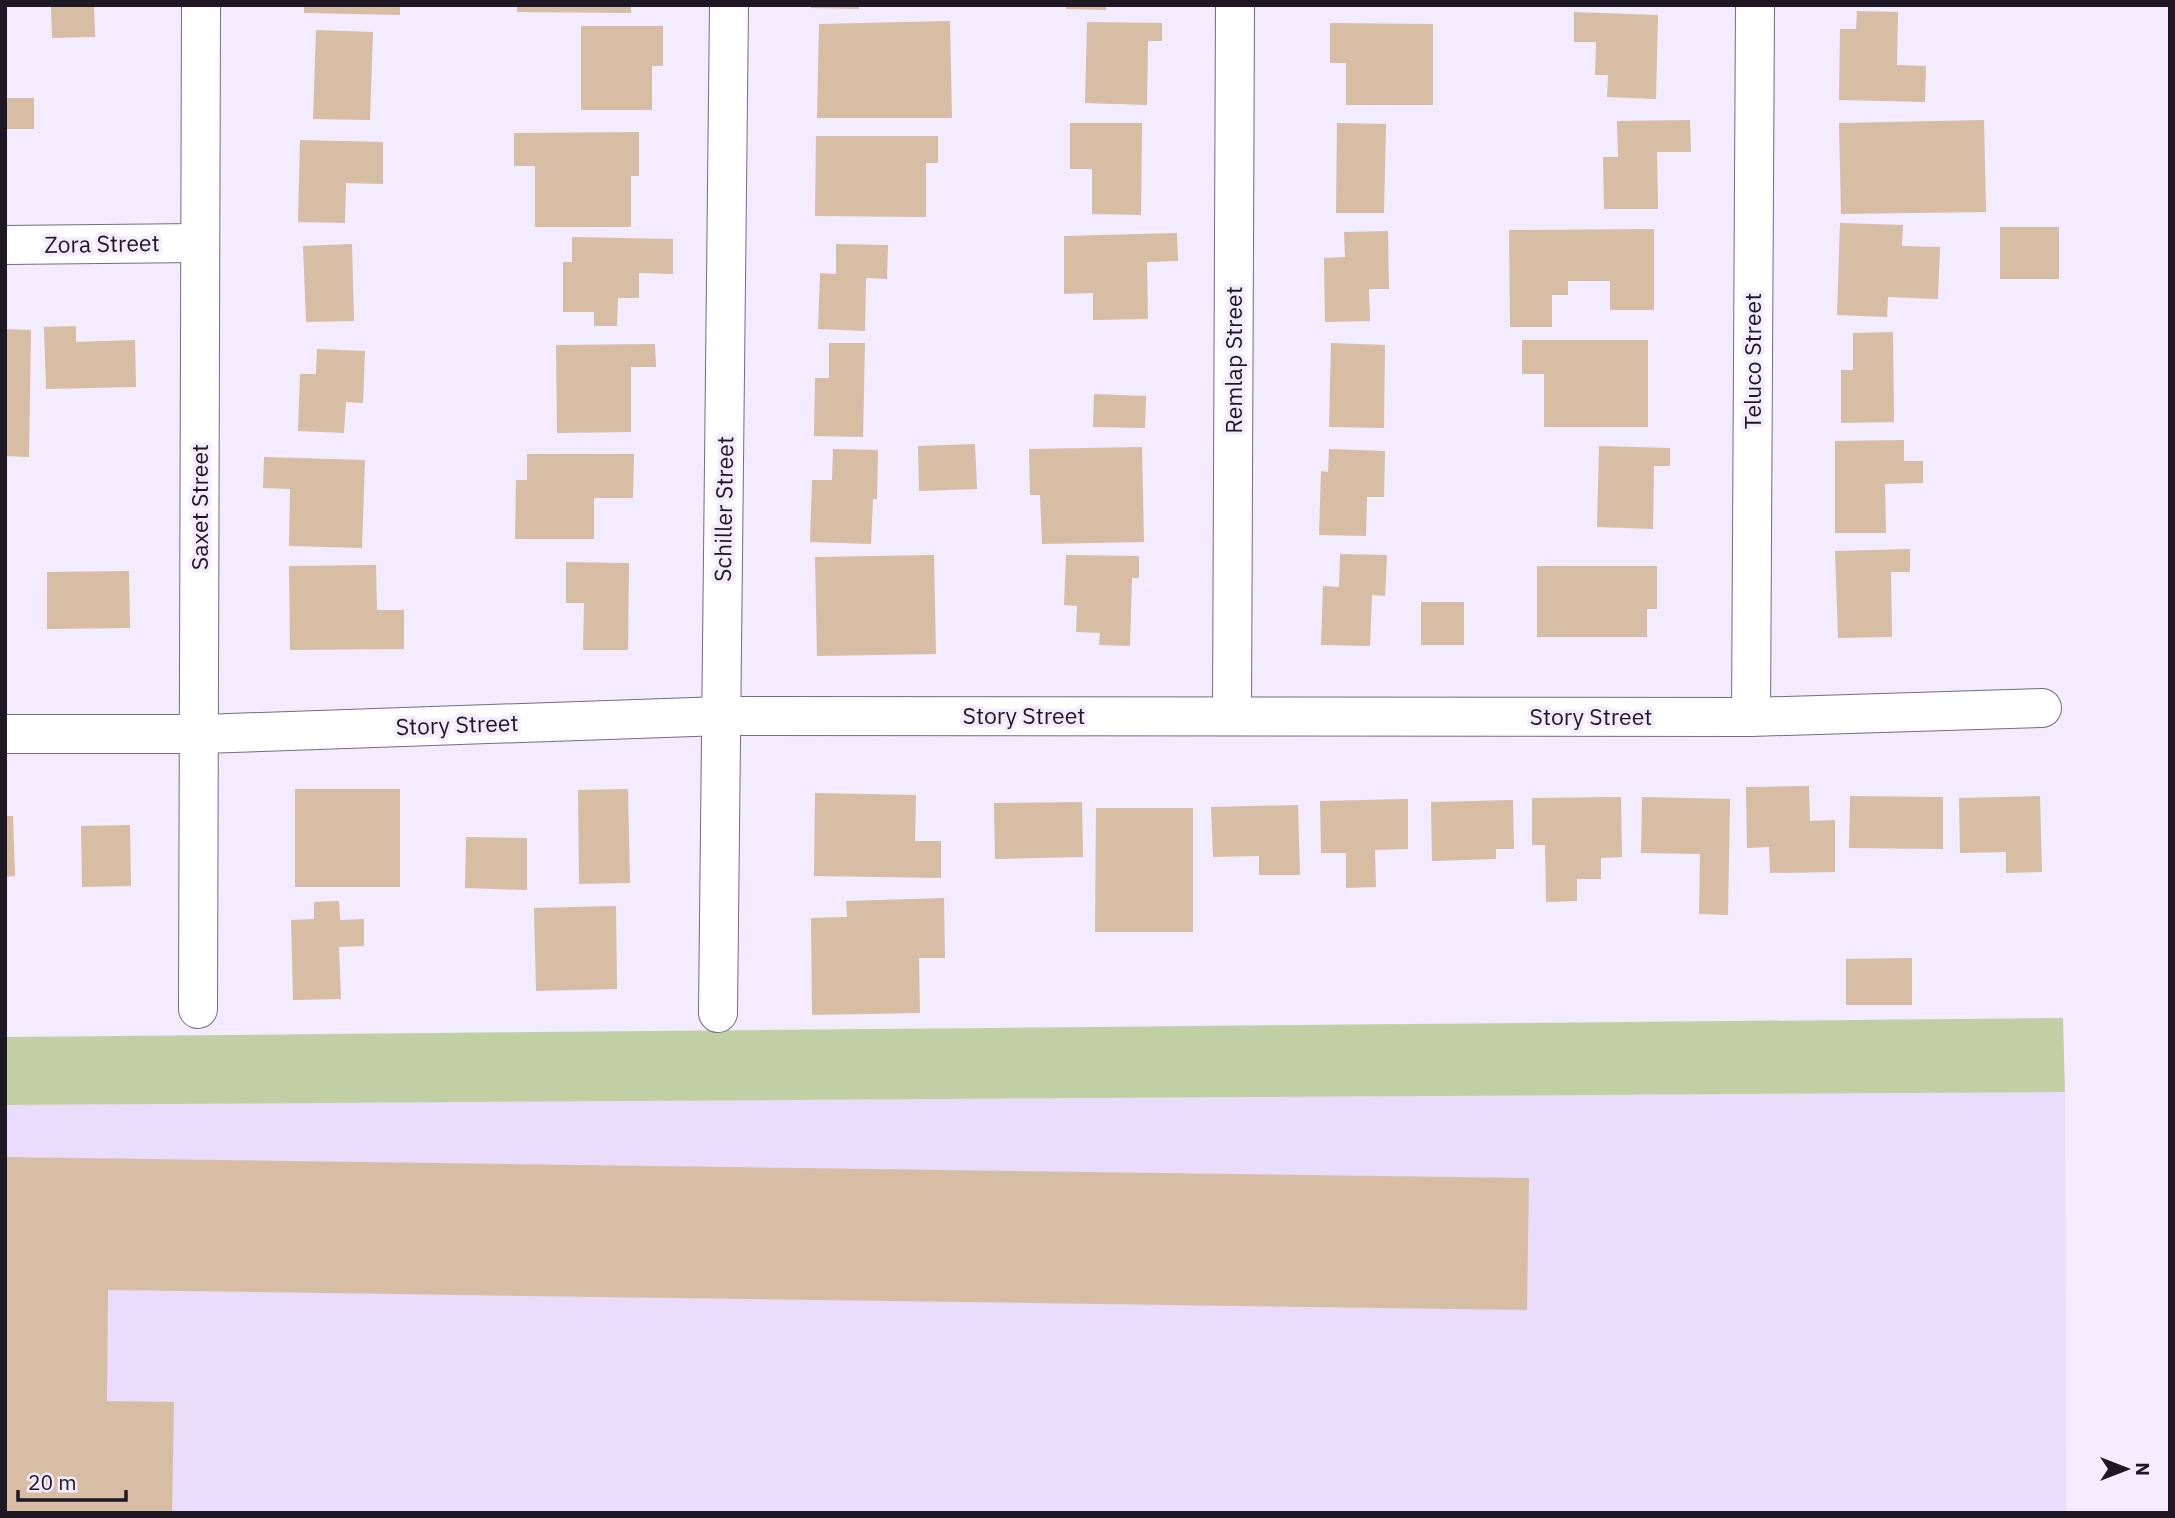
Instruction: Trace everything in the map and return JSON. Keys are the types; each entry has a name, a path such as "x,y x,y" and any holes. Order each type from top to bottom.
{"street":[{"name":"Saxet Street","path":"198,1009 202,734 198,243 201,5"},
{"name":"Schiller Street","path":"718,1013 729,5"},
{"name":"Remlap Street","path":"1232,715 1235,5"},
{"name":"Teluco Street","path":"1751,717 1755,5"},
{"name":"Zora Street","path":"5,245 198,243"},
{"name":"Story Street","path":"5,734 202,734 722,716 1751,717 2042,708"}],"shaded area":[{"path":"2065,1092 2066,1513 5,1513 5,1105"}],"green space":[{"path":"2063,1018 2065,1092 5,1105 5,1037"}],"building":[{"path":"51,5 94,5 95,37 52,38"},
{"path":"304,5 400,5 400,15 304,13"},
{"path":"517,5 631,5 631,13 517,12"},
{"path":"811,5 859,5 859,9 811,8"},
{"path":"1066,5 1106,5 1106,10 1066,9"},
{"path":"1857,11 1898,12 1897,65 1926,66 1925,102 1839,100 1840,29 1856,29"},
{"path":"1574,12 1658,15 1656,99 1607,97 1608,75 1595,75 1596,42 1574,42"},
{"path":"950,21 952,118 817,118 819,24"},
{"path":"1087,22 1162,23 1162,41 1148,41 1147,105 1085,103"},
{"path":"1330,23 1433,24 1433,105 1346,105 1346,63 1330,63"},
{"path":"581,26 663,26 663,66 652,66 652,110 581,110"},
{"path":"316,30 373,32 370,120 313,119"},
{"path":"5,98 34,98 34,129 5,129"},
{"path":"1690,120 1691,152 1657,152 1658,209 1604,209 1603,157 1618,157 1617,121"},
{"path":"1984,120 1986,212 1841,214 1839,123"},
{"path":"1070,123 1142,123 1141,215 1092,214 1092,169 1070,169"},
{"path":"1337,123 1386,124 1384,213 1336,213"},
{"path":"639,132 639,176 631,176 631,227 535,227 535,166 514,166 514,133"},
{"path":"816,136 938,136 938,163 926,163 926,217 815,216"},
{"path":"300,140 383,142 383,184 346,183 345,223 298,222"},
{"path":"1840,223 1903,225 1902,246 1940,247 1938,299 1888,297 1887,317 1837,315"},
{"path":"2000,227 2059,227 2059,279 2000,279"},
{"path":"1654,229 1654,310 1610,310 1610,281 1568,281 1568,295 1552,295 1552,327 1510,327 1509,230"},
{"path":"1388,231 1389,289 1369,289 1370,321 1325,322 1324,258 1345,257 1344,232"},
{"path":"1177,233 1178,261 1147,262 1148,319 1093,320 1093,293 1064,294 1064,236"},
{"path":"572,237 673,239 673,274 639,273 639,298 618,298 617,326 594,326 594,312 563,312 563,262 572,262"},
{"path":"352,244 354,321 306,322 303,246"},
{"path":"836,244 888,245 887,279 866,278 865,331 818,329 820,273 836,274"},
{"path":"76,326 76,342 135,340 136,387 46,389 44,327"},
{"path":"5,329 31,330 29,457 5,456"},
{"path":"1893,332 1894,422 1841,423 1841,370 1853,370 1853,333"},
{"path":"1522,340 1648,340 1648,427 1544,427 1544,374 1522,374"},
{"path":"829,343 865,343 863,437 814,436 815,378 829,378"},
{"path":"1331,343 1385,345 1384,428 1329,427"},
{"path":"655,344 656,367 631,367 631,432 557,433 556,345"},
{"path":"317,349 365,351 363,403 346,402 344,433 298,431 300,374 316,374"},
{"path":"1094,394 1146,396 1145,428 1093,427"},
{"path":"1904,440 1904,461 1923,461 1923,483 1885,484 1886,533 1835,533 1835,441"},
{"path":"975,444 977,489 919,491 918,446"},
{"path":"1599,446 1670,448 1670,466 1654,466 1653,529 1597,527"},
{"path":"1142,447 1144,542 1042,544 1040,495 1030,495 1029,449"},
{"path":"833,449 878,450 877,499 873,499 871,544 810,542 812,480 832,480"},
{"path":"1329,449 1385,451 1384,497 1367,497 1366,536 1319,535 1321,471 1328,472"},
{"path":"527,454 634,454 633,498 594,498 594,539 515,539 516,480 527,480"},
{"path":"264,457 365,460 362,548 289,546 290,489 263,488"},
{"path":"1910,549 1910,572 1891,572 1892,637 1838,638 1835,551"},
{"path":"1340,554 1387,555 1385,596 1372,595 1370,646 1321,645 1323,586 1339,587"},
{"path":"934,555 936,654 817,656 815,557"},
{"path":"1066,555 1139,556 1139,578 1132,578 1130,646 1099,645 1100,633 1076,632 1077,606 1064,605"},
{"path":"566,562 629,563 628,650 583,650 584,603 566,603"},
{"path":"376,565 377,610 404,610 404,649 290,650 289,566"},
{"path":"1537,566 1657,566 1657,609 1647,609 1647,637 1537,637"},
{"path":"129,571 130,628 47,629 47,572"},
{"path":"1421,602 1464,602 1464,645 1421,645"},
{"path":"1809,786 1810,821 1835,820 1835,872 1770,873 1769,847 1747,848 1746,787"},
{"path":"295,789 400,789 400,887 295,887"},
{"path":"628,789 630,883 579,884 578,790"},
{"path":"815,793 916,795 915,841 941,841 941,878 814,876"},
{"path":"1850,796 1943,797 1943,849 1849,848"},
{"path":"2040,796 2042,872 2006,873 2006,852 1960,853 1959,798"},
{"path":"1621,797 1622,857 1601,858 1601,879 1577,879 1577,901 1546,902 1545,845 1532,845 1532,798"},
{"path":"1642,797 1730,799 1728,915 1699,914 1700,854 1641,853"},
{"path":"1408,799 1408,849 1375,850 1376,887 1346,888 1346,853 1321,853 1320,801"},
{"path":"1513,800 1514,849 1496,849 1496,859 1432,861 1431,802"},
{"path":"1082,802 1083,857 995,859 994,803"},
{"path":"1298,805 1300,875 1259,875 1259,856 1213,857 1211,807"},
{"path":"1096,808 1193,808 1193,932 1095,932"},
{"path":"5,816 13,816 15,876 5,877"},
{"path":"130,825 131,886 82,887 81,826"},
{"path":"466,837 527,838 527,890 465,888"},
{"path":"944,898 945,958 919,958 920,1013 812,1015 811,918 847,917 846,901"},
{"path":"339,901 340,920 364,919 364,946 339,947 341,999 293,1000 291,920 314,919 314,902"},
{"path":"616,906 617,989 536,991 534,908"},
{"path":"1912,958 1912,1005 1846,1005 1846,959"},
{"path":"5,1157 1529,1178 1527,1310 108,1290 107,1401 174,1402 172,1513 5,1513"}]}
